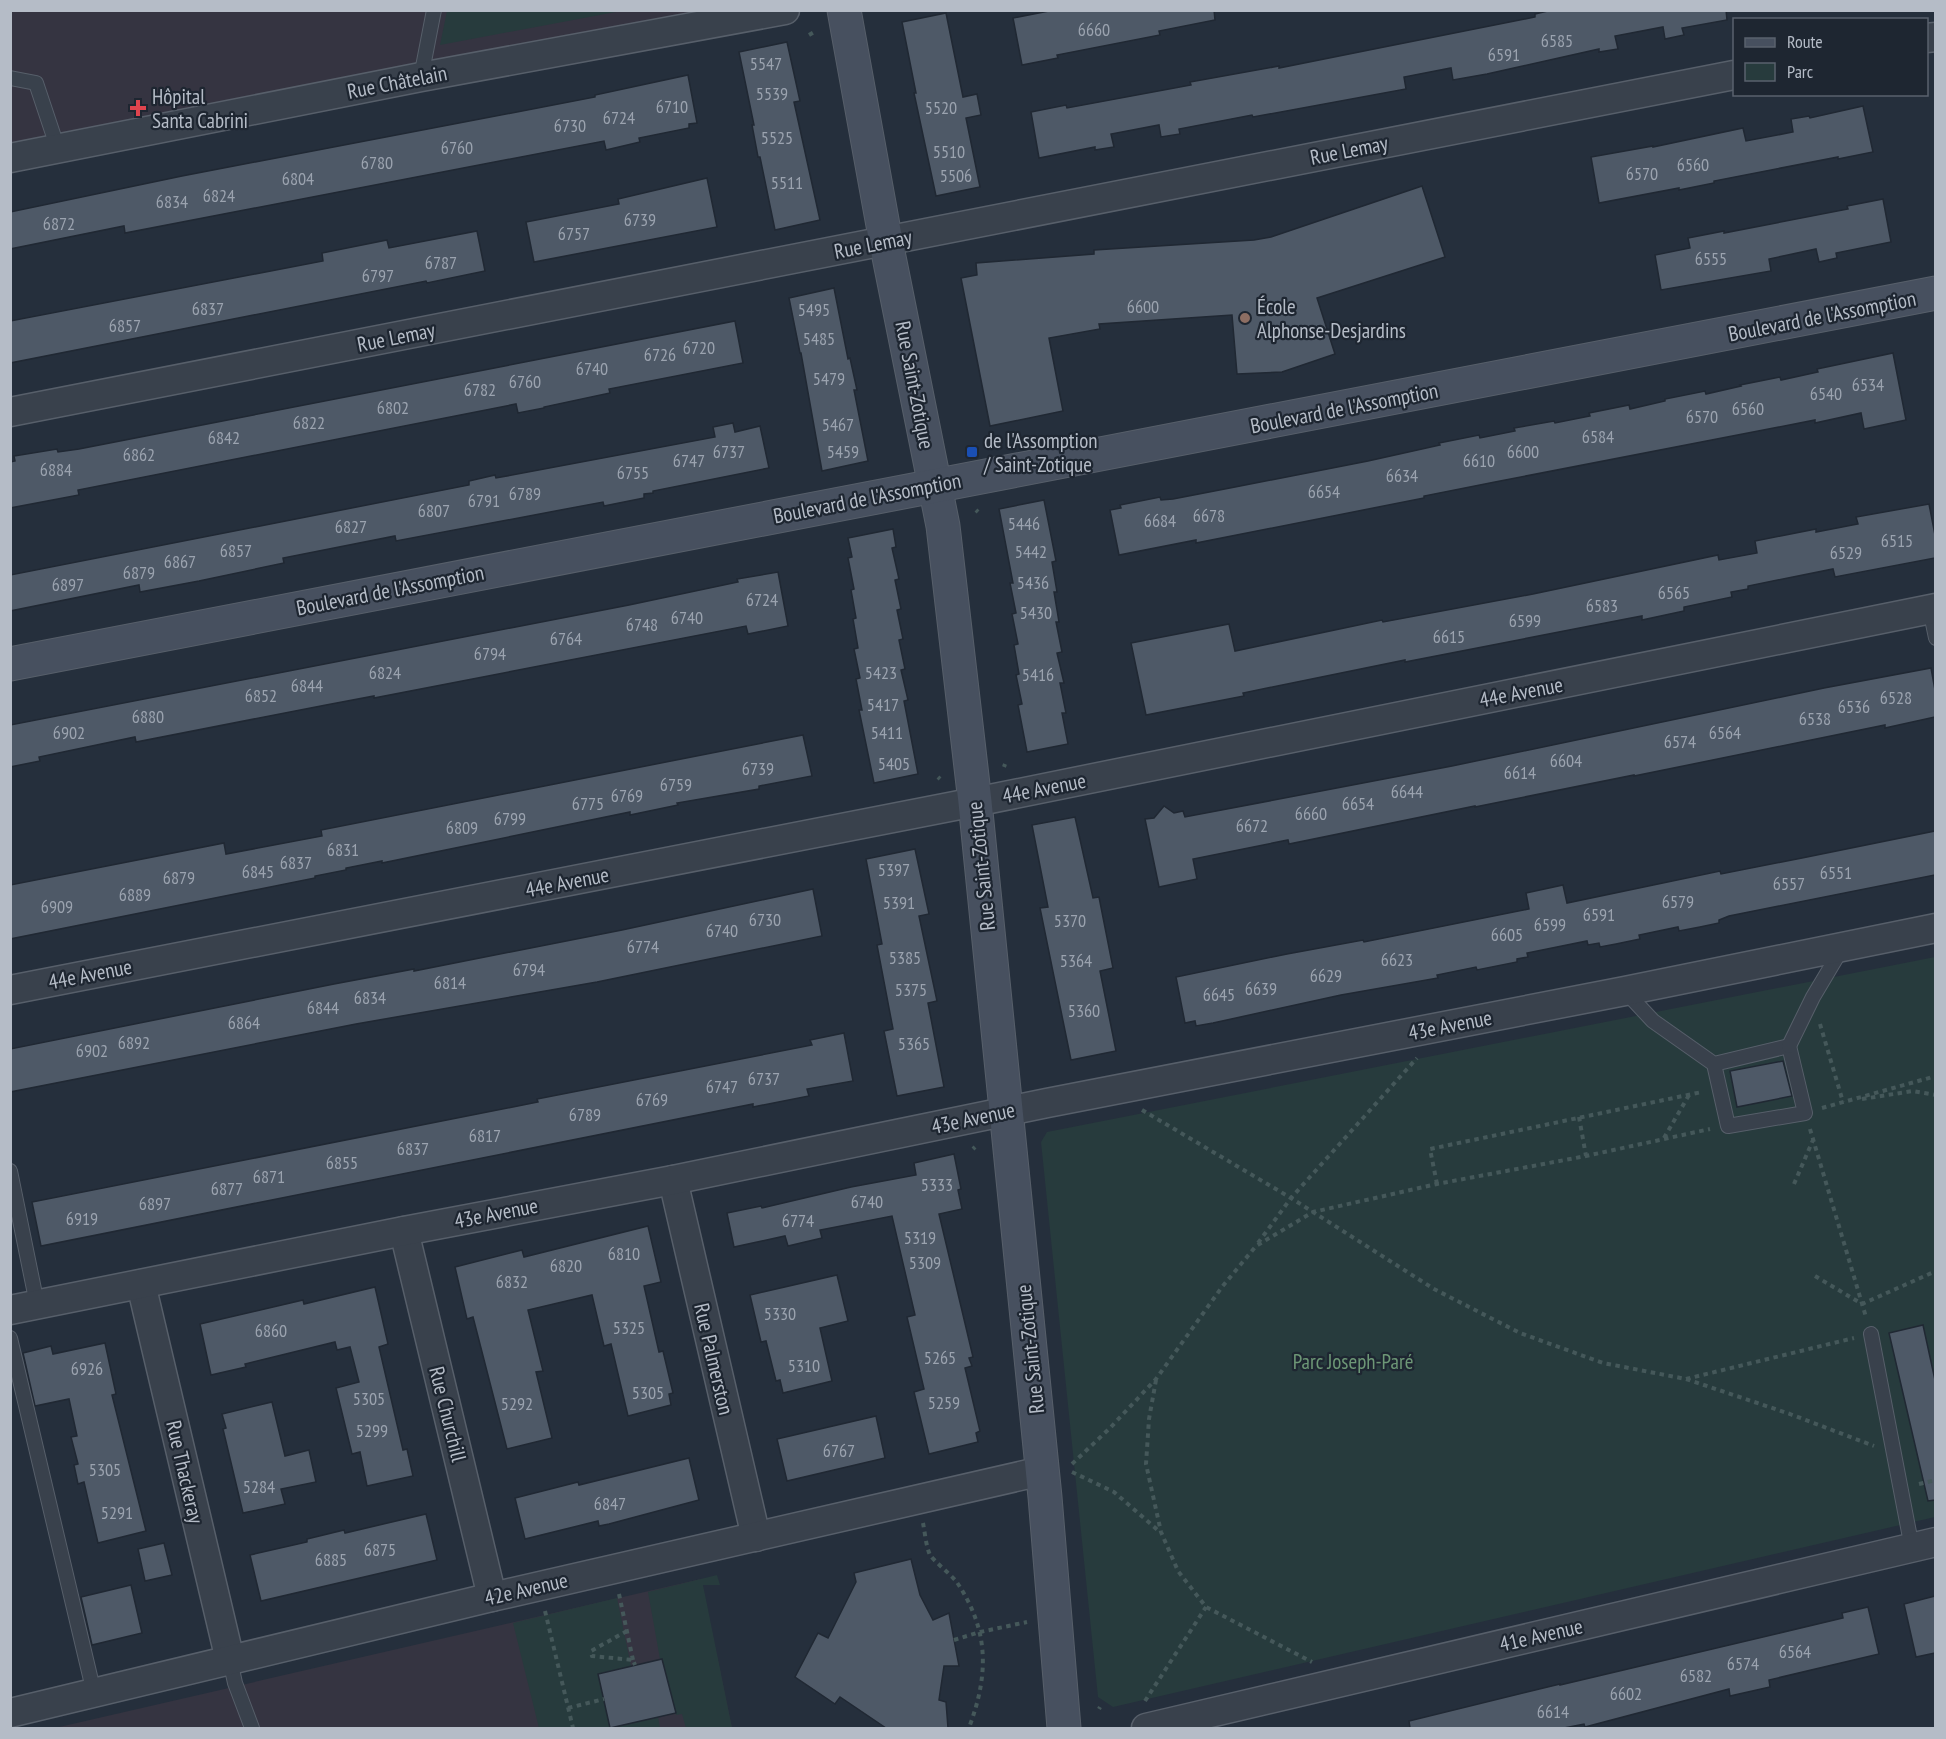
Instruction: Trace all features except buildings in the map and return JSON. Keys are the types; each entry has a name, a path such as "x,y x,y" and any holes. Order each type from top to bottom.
{"street":[{"name":"Rue Châtelain","path":"10,158 784,10"},
{"name":"Rue Saint-Zotique","path":"844,10 886,242 943,526 975,802 1006,1111 1062,1469 1064,1728"},
{"name":"Rue Lemay","path":"10,412 1733,75"},
{"name":"Boulevard de l'Assomption","path":"10,664 1597,360 1935,293"},
{"name":"44e Avenue","path":"10,990 975,802 1933,609"},
{"name":"43e Avenue","path":"24,1307 1935,928"},
{"name":"Rue Palmerston","path":"673,1180 756,1537"},
{"name":"Rue Churchill","path":"404,1231 492,1597"},
{"name":"Rue Thackeray","path":"141,1284 230,1660"},
{"name":"42e Avenue","path":"10,1713 492,1597 1062,1469"},
{"name":"41e Avenue","path":"1144,1716 1924,1545"}],"lane":[{"path":"421,78 434,10"},
{"path":"10,78 36,83 58,149"},
{"path":"1933,609 1935,638"},
{"path":"1625,991 1653,1021 1714,1064 1728,1126 1805,1113 1789,1046 1813,997 1843,947"},
{"path":"1714,1064 1789,1046"},
{"path":"10,1171 24,1307"},
{"path":"1871,1334 1894,1454 1924,1545"},
{"path":"10,1338 94,1693"},
{"path":"230,1660 235,1683 252,1728"}],"path":[{"path":"1813,997 1842,1102"},
{"path":"1161,1532 1114,1492 1062,1469 1110,1428 1156,1379 1222,1287 1291,1198 1420,1055"},
{"path":"1686,1379 1871,1334 1805,1113 1935,1076"},
{"path":"1437,1184 1430,1149 1720,1088"},
{"path":"1842,1102 1913,1090 1935,1095"},
{"path":"1664,1139 1689,1095"},
{"path":"1141,1109 1291,1198 1434,1289 1520,1334 1603,1363 1686,1379 1790,1414 1894,1454"},
{"path":"1579,1117 1586,1156"},
{"path":"1256,1246 1313,1212 1437,1184 1728,1126"},
{"path":"1794,1184 1814,1139"},
{"path":"1862,1304 1935,1271"},
{"path":"1815,1276 1862,1304"},
{"path":"1156,1379 1149,1419 1146,1464 1161,1532 1178,1571 1206,1607 1315,1664"},
{"path":"923,1522 931,1555 955,1580 974,1613 980,1632 984,1677 971,1728"},
{"path":"618,1593 627,1631 634,1663 592,1656 591,1651 627,1631"},
{"path":"1144,1716 1206,1607"},
{"path":"545,1611 573,1728"},
{"path":"954,1640 1027,1622"},
{"path":"568,1708 604,1699"}],"shaded area":[{"name":"Hôpital Santa Cabrini","path":"11,11 785,11 11,158"},
{"path":"701,1579 732,1728 55,1728"}],"green space":[{"path":"447,10 621,11 440,45"},
{"name":"Parc Joseph-Paré","path":"1935,957 1935,1517 1113,1707 1098,1697 1041,1142 1047,1132"},
{"path":"717,1575 720,1585 703,1585 732,1728 686,1728 682,1714 676,1715 662,1659 660,1659 648,1592"},
{"path":"617,1598 631,1666 598,1675 658,1717 660,1728 539,1728 513,1623"}],"place":[{"name":"Hôpital Santa Cabrini","path":"138,108"},
{"name":"École Alphonse-Desjardins","path":"1245,318"},
{"name":"de l'Assomption / Saint-Zotique","path":"972,452"}]}
